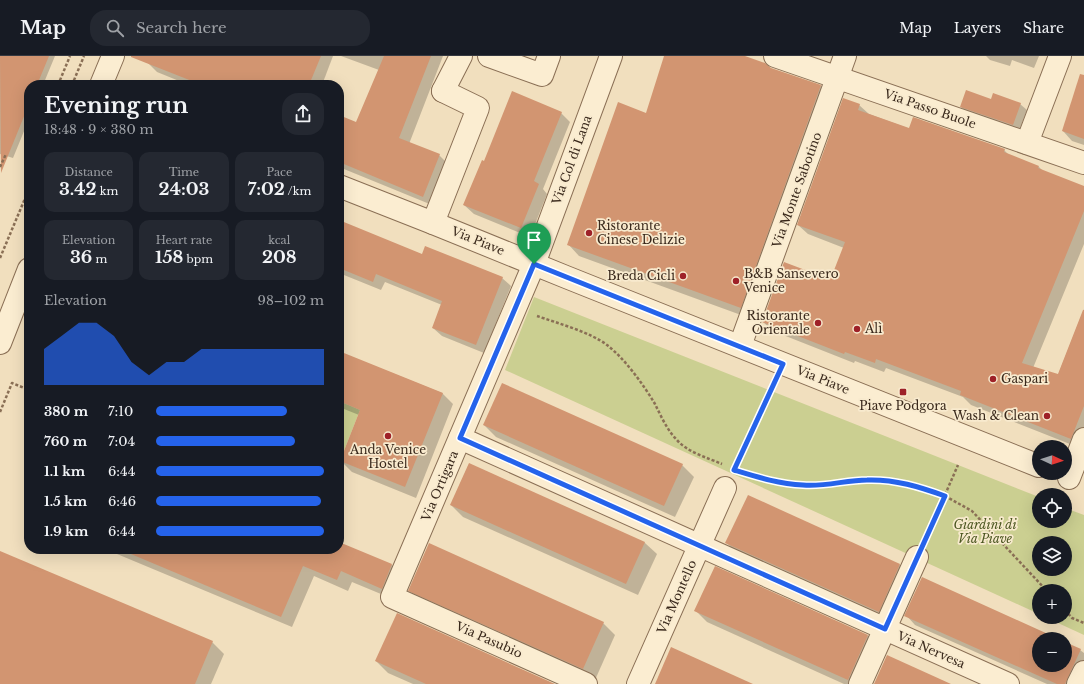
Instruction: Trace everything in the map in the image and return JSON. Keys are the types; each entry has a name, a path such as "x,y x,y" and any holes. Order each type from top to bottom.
{"street":[{"path":"103,80 113,56"},
{"path":"444,92 448,56"},
{"path":"444,92 461,56"},
{"path":"489,56 542,75 549,56"},
{"name":"Via Col di Lana","path":"534,264 611,56"},
{"name":"Via Passo Buole","path":"776,56 1084,163"},
{"name":"Via Monte Sabotino","path":"740,346 845,56"},
{"path":"1027,143 1060,56"},
{"path":"433,222 478,108 444,92"},
{"name":"Via Piave","path":"344,188 433,222 534,264 1032,463"},
{"name":"Via Ortigara","path":"392,596 534,264"},
{"path":"0,343 24,282"},
{"name":"Via Nervesa","path":"460,438 1008,684"},
{"path":"1072,472 1084,439"},
{"name":"Via Montello","path":"638,684 730,479"},
{"path":"860,684 917,557"},
{"name":"Via Pasubio","path":"392,596 586,684"},
{"path":"1078,684 1084,672"}],"path":[{"path":"60,80 70,56"},
{"path":"74,80 84,56"},
{"path":"0,167 6,154"},
{"path":"0,258 24,201"},
{"path":"515,310 528,313 594,337 606,344 632,372 654,402 677,441 730,479 771,481 804,486 866,480 890,481 920,487 945,496 972,510 1041,584"},
{"path":"730,479 783,364"},
{"path":"0,412 12,383 24,388"},
{"path":"917,557 958,465"},
{"path":"1072,618 1084,623"}],"green space":[{"name":"Giardini di Via Piave","path":"534,297 1032,494 1032,528 1072,528 1072,511 1084,515 1084,635 1060,624 1072,624 1072,584 1032,584 1032,611 505,370"},
{"path":"344,403 360,410 344,451"}],"building":[{"path":"0,56 49,56 39,80 24,80 24,116 1,173"},
{"path":"321,56 311,80 189,80 131,57"},
{"path":"384,56 431,56 399,138 440,154 423,197 344,164 344,117 356,122"},
{"path":"664,56 745,56 765,63 771,68 821,85 741,308 567,245 618,102 646,113"},
{"path":"1080,74 1084,75 1084,139 1062,131"},
{"path":"966,90 991,99 993,93 1021,103 1013,125 960,107"},
{"path":"512,91 562,112 534,181 539,184 521,228 463,205 482,160 484,161"},
{"path":"843,98 860,104 858,110 909,128 913,117 1005,149 1004,152 1039,166 1038,168 1084,186 1084,211 1022,363 1058,374 1084,310 1084,406 1071,439 960,395 961,391 876,359 875,363 845,352 844,354 762,322 784,262 821,276 822,274 831,278 845,242 797,225"},
{"path":"344,222 422,254 425,246 503,277 476,345 432,328 442,301 376,274 373,282 344,270"},
{"name":"Anda Venice Hostel","path":"344,353 443,393 405,487 344,463 344,451 360,410 344,403"},
{"path":"502,383 683,464 664,506 483,425"},
{"path":"469,463 645,542 626,584 450,505"},
{"path":"748,495 900,564 879,612 725,543"},
{"path":"429,543 604,622 583,669 408,591"},
{"path":"344,544 392,564 382,589 341,571 337,580 303,566 281,617 131,554 344,554"},
{"path":"0,551 213,641 195,684 0,684"},
{"path":"715,566 868,635 848,680 694,611"},
{"path":"922,577 1044,632 1032,632 1032,672 1070,672 1065,684 1057,684 904,616"},
{"path":"397,613 555,684 426,684 375,661"},
{"path":"1072,645 1081,649 1072,669"},
{"path":"671,647 753,684 655,684"},
{"path":"887,655 951,684 874,684"}],"place":[{"name":"Ristorante Cinese Delizie","path":"589,233"},
{"name":"Breda Cicli","path":"683,276"},
{"name":"B&B Sansevero Venice","path":"736,281"},
{"name":"Ristorante Orientale","path":"818,323"},
{"name":"Alì","path":"857,329"},
{"name":"Gaspari","path":"993,379"},
{"name":"Piave Podgora","path":"903,392"},
{"name":"Wash & Clean","path":"1047,416"},
{"name":"Anda Venice Hostel","path":"388,436"}],"route":[{"path":"534,264 783,364 734,470 771,481 804,486 866,480 890,481 920,487 945,496 885,629 460,438 534,264"}]}
